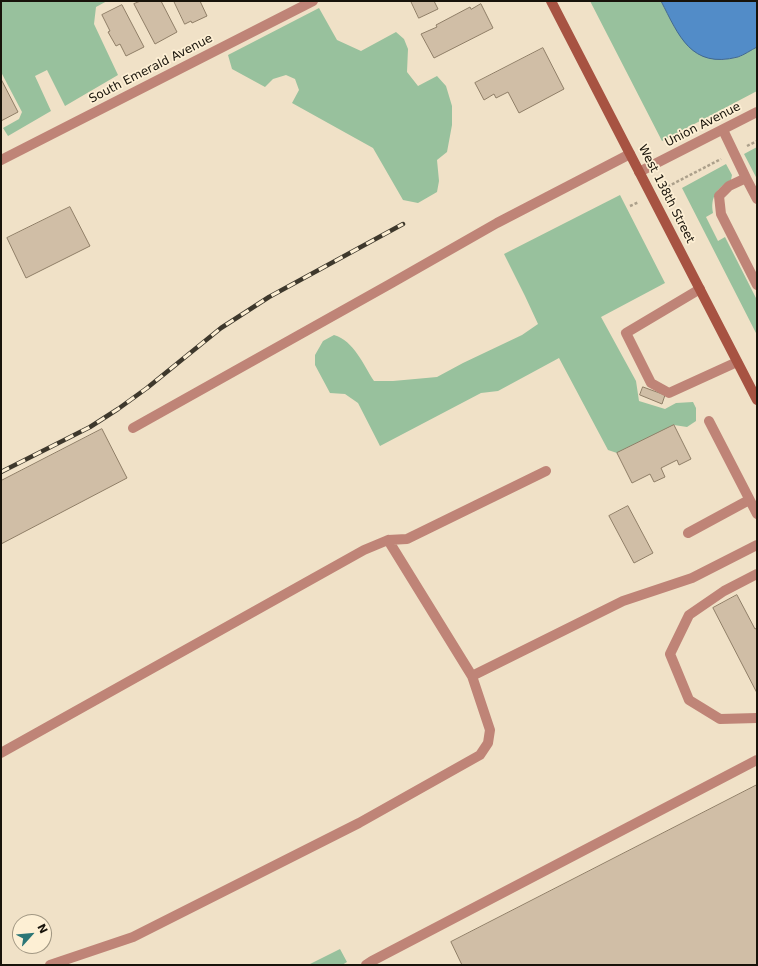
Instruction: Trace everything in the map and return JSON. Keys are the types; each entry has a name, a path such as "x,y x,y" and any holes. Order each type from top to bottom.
{"street":[{"name":"South Emerald Avenue","path":"1,160 313,1"},
{"name":"West 138th Street","path":"551,1 757,400"},
{"name":"Union Avenue","path":"639,172 757,112"},
{"path":"723,130 757,199"},
{"path":"133,428 397,281 497,223 630,154"},
{"path":"746,178 728,186 720,196 721,214 757,285"},
{"path":"700,289 626,333 651,382 669,392 738,362"},
{"path":"709,421 757,514"},
{"path":"1,753 364,550 388,540 407,538 546,471"},
{"path":"688,533 749,500"},
{"path":"50,965 133,936 359,823 480,755 488,743 490,730 472,676 388,540"},
{"path":"472,676 623,601 692,578 757,545"},
{"path":"757,574 724,591 689,615 670,654 689,700 720,719 757,718"},
{"path":"366,965 757,760"}],"path":[{"path":"743,148 757,141"},
{"path":"675,183 724,158"}],"green space":[{"path":"1,1 107,1 96,7 94,24 118,75 65,106 47,70 35,76 51,111 8,136 3,128 19,119 22,112 1,72"},
{"path":"590,1 661,1 675,28 721,60 739,57 757,47 757,91 662,141"},
{"path":"319,8 337,40 361,51 396,32 404,39 408,49 407,72 418,86 437,76 446,86 452,106 452,125 447,152 437,160 439,181 437,192 418,203 403,200 373,148 292,103 299,90 295,79 286,75 273,79 265,87 232,69 228,55"},
{"path":"757,147 757,179 744,154"},
{"path":"726,164 732,175 731,180 718,190 713,202 713,213 706,217 718,241 725,237 757,300 757,335 682,188"},
{"path":"620,195 665,283 601,317 636,381 639,401 665,409 676,403 693,402 696,408 696,421 687,427 674,425 617,453 608,450 559,358 498,391 481,393 380,446 358,403 345,394 330,393 315,365 315,355 323,341 334,335 347,342 353,348 374,381 393,381 437,377 522,335 538,324 504,254"},
{"path":"340,949 347,962 342,965 308,965"}],"water":[{"path":"661,1 757,1 757,47 738,57 722,59 709,58 698,54 689,47 681,37"}],"building":[{"path":"141,1 161,1 177,32 155,44 134,4"},
{"path":"174,1 200,1 207,16 192,23 191,21 185,24"},
{"path":"411,1 434,1 438,9 419,18"},
{"path":"481,4 493,28 434,58 421,34 437,27 436,25 470,7 471,9"},
{"path":"122,5 144,47 126,56 120,44 116,46 108,32 110,31 102,15"},
{"path":"543,48 564,89 519,113 508,92 496,98 494,94 484,100 475,83"},
{"path":"1,79 18,112 1,121"},
{"path":"70,207 90,246 26,278 7,238"},
{"path":"643,387 665,395 662,404 640,395"},
{"path":"674,425 691,459 679,465 677,460 661,468 665,477 654,482 650,474 632,483 617,453"},
{"path":"102,429 127,478 1,544 1,481"},
{"path":"628,506 653,553 634,563 609,516"},
{"path":"737,595 755,629 757,628 757,693 713,608"},
{"path":"757,785 757,965 462,965 451,942"}],"railway":[{"path":"1,472 90,427 147,388 221,328 269,297 403,224"}]}
